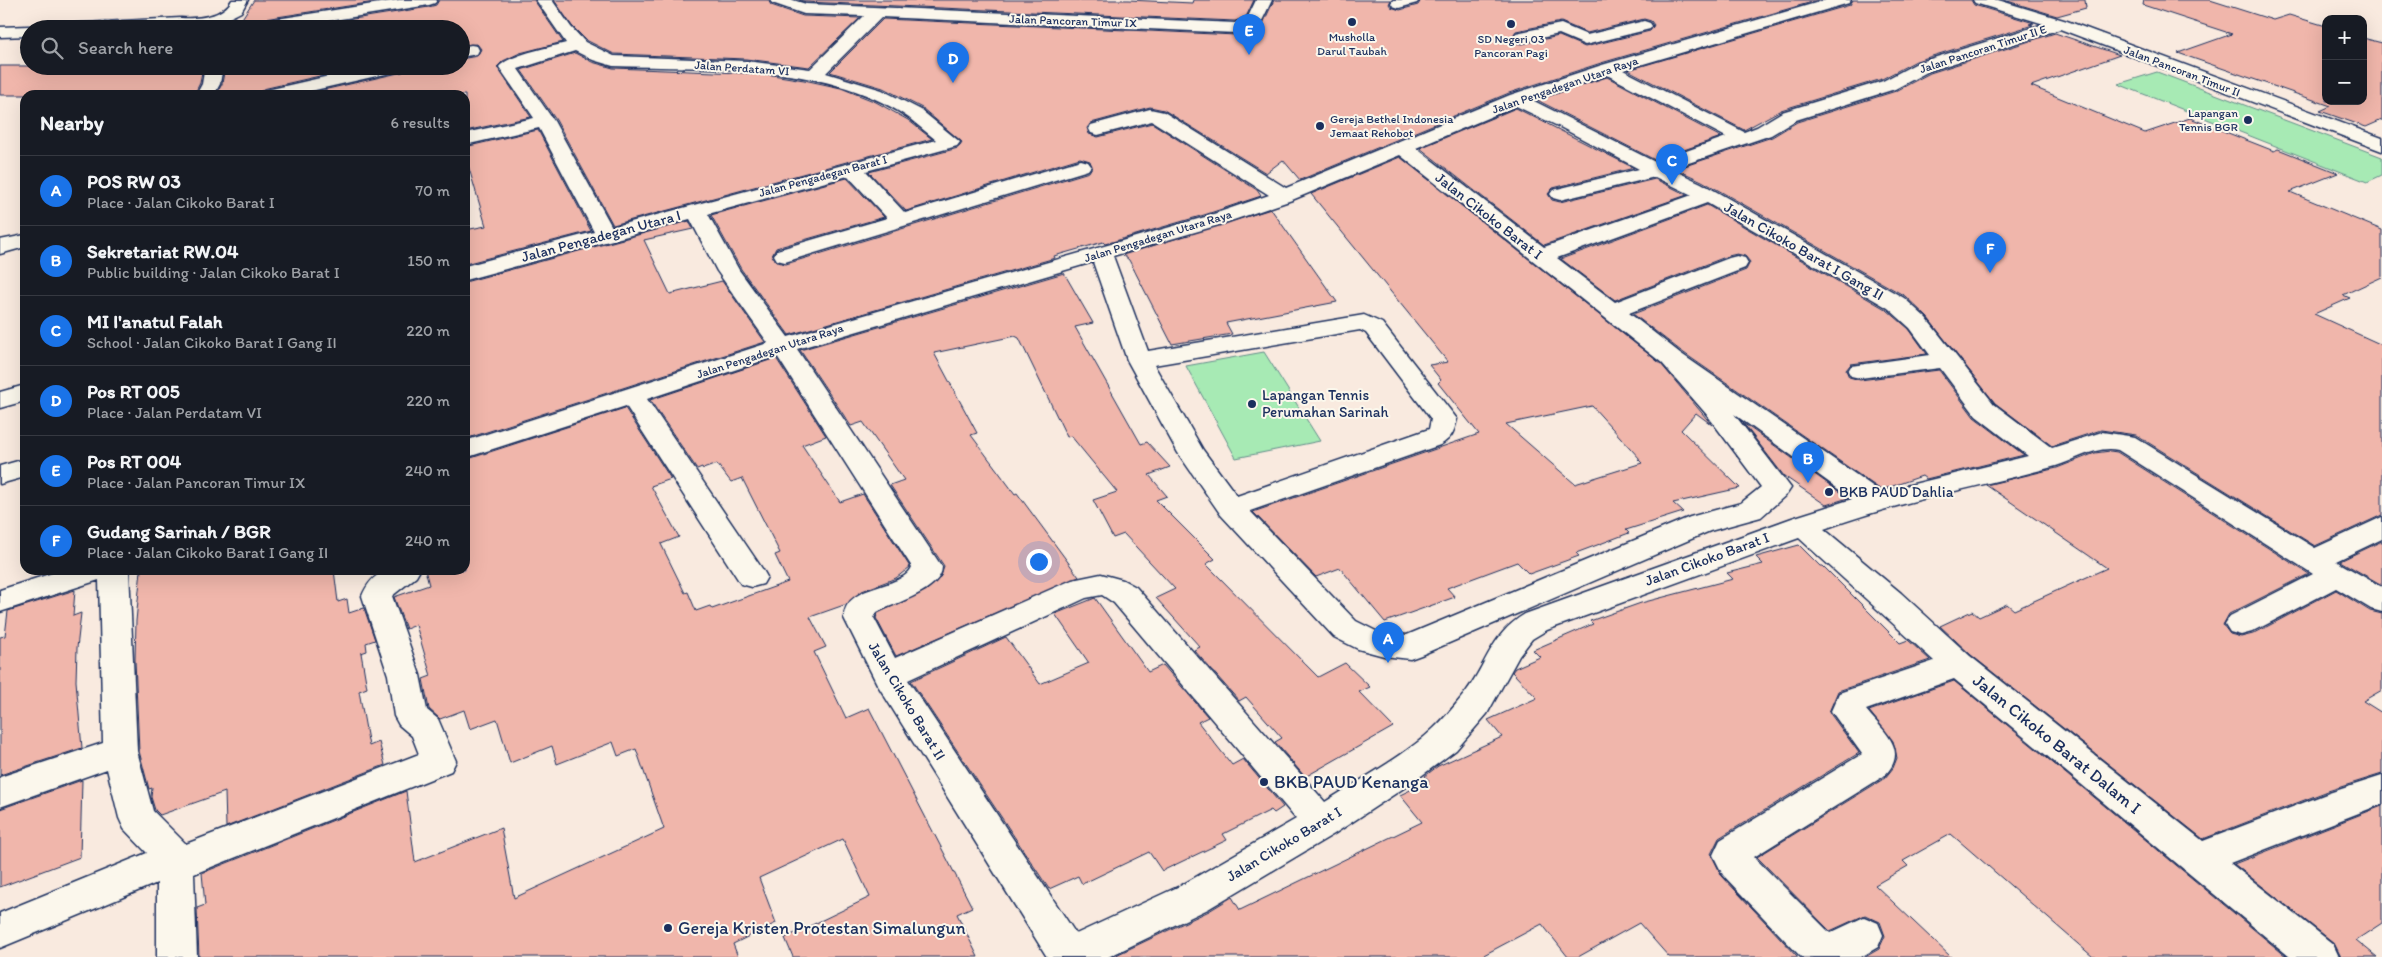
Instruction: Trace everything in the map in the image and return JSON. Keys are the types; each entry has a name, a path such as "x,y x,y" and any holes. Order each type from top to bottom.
{"street":[{"path":"212,20 235,9 240,0"},
{"path":"304,20 429,0"},
{"name":"Jalan Perdatam VI","path":"544,0 576,45 596,57 613,60 780,69 853,84 894,101 913,113 950,142"},
{"name":"Jalan Pancoran Timur IX","path":"778,0 804,9 1236,28 1254,22 1264,0"},
{"name":"Jalan Pengadegan Utara Raya","path":"470,448 783,346 939,299 1183,231 1285,196 1516,99 1687,45 1843,0"},
{"name":"Jalan Pancoran Timur II","path":"1981,0 2061,24 2382,145"},
{"path":"814,75 877,13"},
{"path":"1617,14 1687,45"},
{"name":"Jalan Pancoran Timur II E","path":"1560,194 1655,170 1764,131 1789,116 1889,85 1923,67 2061,24"},
{"path":"1522,37 1561,29 1585,40 1644,26"},
{"path":"0,32 20,31"},
{"path":"576,45 524,60 508,67 545,120 606,235"},
{"path":"1608,69 1742,138"},
{"path":"208,90 212,75"},
{"path":"291,90 357,75"},
{"name":"Jalan Cikoko Barat I Gang II","path":"1516,99 1569,124 1708,196 1896,303 1918,322 1985,410 2049,459"},
{"path":"1098,129 1150,115 1157,116 1285,196"},
{"path":"470,138 545,120"},
{"name":"Jalan Pengadegan Barat I","path":"696,210 950,142"},
{"name":"Jalan Cikoko Barat I","path":"1403,147 1671,358 1876,502"},
{"path":"785,255 1081,166"},
{"path":"852,168 902,221"},
{"path":"1540,256 1708,196"},
{"name":"Jalan Pengadegan Utara I","path":"470,272 696,210 728,271 783,346"},
{"path":"0,247 20,242"},
{"path":"1101,254 1139,360 1191,453 1231,508 1345,630 1365,641 1383,646 1410,648 1700,524 1750,510 1777,488 1717,410 1671,358"},
{"path":"1611,312 1737,263"},
{"path":"1139,360 1364,322 1374,328 1444,419 1441,433 1431,439 1231,508"},
{"name":"Jalan Cikoko Barat II","path":"783,346 927,567 927,572 920,580 869,602 859,610 859,618 888,675 1068,956"},
{"path":"1860,371 1947,360"},
{"path":"0,400 20,394"},
{"path":"632,396 752,577"},
{"path":"1876,502 2049,459 2102,440 2112,440 2126,443 2382,601"},
{"path":"0,475 20,469"},
{"name":"Jalan Cikoko Barat I","path":"1068,956 1195,896 1321,823 1401,772 1444,740 1475,705 1507,648 1521,631 1536,622 1802,525 1876,502"},
{"name":"Jalan Cikoko Barat Dalam I","path":"1802,525 1890,601 1959,665 2319,957"},
{"path":"2241,624 2382,527"},
{"path":"0,601 81,575"},
{"path":"114,575 120,751 137,818 176,861 177,957"},
{"path":"0,931 176,861 439,761 426,728 411,716 404,675 377,596 384,585 398,575"},
{"path":"888,675 1075,590 1091,584 1108,584 1124,595 1321,823"},
{"path":"1864,935 1825,956 1736,864 1731,855 1733,850 1879,760 1881,754 1878,749 1848,711 1851,702 1959,665"},
{"path":"0,792 120,751"},
{"path":"2199,858 2342,803 2382,790"}],"green space":[{"name":"Lapangan Tennis BGR","path":"2157,72 2382,157 2382,175 2367,182 2118,84"},
{"name":"Lapangan Tennis Perumahan Sarinah","path":"1264,352 1320,441 1236,458 1186,366"}],"building":[{"path":"254,0 387,0 257,20 241,20"},
{"path":"439,0 534,0 563,42 520,53 503,61 497,67 531,117 470,130 470,90 323,90 390,75 470,75 470,57 477,56 481,49 477,44 470,44 470,20 347,20 436,5"},
{"path":"554,0 768,0 771,5 803,16 860,18 809,67 746,59 614,54 586,40 572,26"},
{"path":"799,0 1129,0 1192,3 1193,0 1254,0 1246,17 1235,21 806,2"},
{"path":"1274,0 1391,0 1389,4 1391,7 1400,10 1418,5 1421,0 1819,0 1601,63 1509,93 1300,180 1283,160 1266,173 1164,110 1150,107 1091,123 1087,128 1089,134 1098,137 1152,123 1257,190 1261,196 1204,215 1105,244 1103,242 1054,256 1055,258 789,335 741,269 711,215 847,178 884,217 776,248 772,256 777,262 786,264 1089,172 1092,167 1090,161 1080,158 906,211 869,172 958,148 962,142 922,108 883,88 830,72 883,19 1236,35 1262,26","holes":["1644,19 1651,21 1654,25 1650,31 1585,47 1559,36 1522,44 1516,43 1512,38 1516,31 1561,22 1587,33"]},
{"path":"1853,0 1971,0 1974,5 2034,23 2029,24 2033,25 1916,61 1882,79 1781,110 1744,130 1628,70 1850,5"},
{"path":"2004,0 2085,0 2086,8 2057,16"},
{"path":"2144,0 2210,0 2273,20 2289,15 2322,25 2322,103 2178,53 2232,34 2143,5"},
{"path":"2055,33 2120,55 2031,86 2145,133 2190,118 2274,151 2278,149 2338,173 2290,192 2382,230 2382,277 2343,295 2350,298 2314,314 2382,345 2382,515 2315,546 2136,435 2101,430 2052,446 1995,403 1927,317 1905,296 1702,181 1676,169 1772,137 1797,122 1896,91 1930,73"},
{"path":"2367,39 2382,43 2382,120 2366,127 2320,111 2331,106 2328,105 2367,105"},
{"path":"575,53 592,62 613,68 766,74 841,88 876,102 908,120 932,139 613,225 556,120 521,70"},
{"path":"0,66 20,66 20,75 201,75 196,90 20,90 20,95 0,95"},
{"path":"224,75 324,75 262,90 219,90"},
{"path":"1607,77 1721,137 1655,160 1537,100"},
{"path":"1516,108 1634,168 1553,188 1548,194 1552,200 1560,202 1655,179 1687,195 1544,245 1420,148"},
{"path":"538,130 591,231 470,263 470,229 486,226 470,172 470,146"},
{"path":"1400,157 1661,364 1712,425 1696,413 1681,430 1740,488 1673,503 1683,512 1626,530 1629,533 1576,553 1579,556 1529,574 1517,562 1447,588 1455,597 1385,622 1340,568 1316,577 1253,512 1479,434 1438,383 1441,380 1429,365 1448,362 1311,194","holes":["1592,406 1640,459 1638,459 1642,463 1575,484 1506,424"]},
{"path":"1707,205 1887,310 1909,329 1927,354 1851,364 1846,370 1849,377 1860,380 1939,370 1974,417 2024,455 1926,479 1922,476 1881,490 1681,351 1633,314 1746,270 1750,262 1745,256 1737,254 1728,256 1615,300 1561,259"},
{"path":"1271,209 1337,302 1226,323 1232,334 1172,344 1129,260 1123,255"},
{"path":"689,221 693,229 644,240 670,294 722,281 765,342 470,437 470,281"},
{"path":"1064,273 1093,323 1075,327 1141,444 1147,442 1170,467 1149,475 1167,496 1156,500 1215,559 1206,564 1318,677 1345,663 1370,687 1359,692 1393,727 1305,777 1275,742 1282,738 1246,697 1239,701 1194,650 1200,647 1156,598 1175,589 1124,534 1113,538 1093,500 1117,492 1071,436 1067,437 1019,338 1015,336 934,353 977,433 971,435 1015,494 1017,493 1079,577 896,656 876,618 878,613 927,590 941,576 944,566 890,485 904,480 863,422 851,426 800,350"},
{"path":"776,358 826,436 802,445 840,502 863,494 910,567 896,578 862,591 847,604 810,617 826,647 814,652 846,718 869,708 972,907 957,914 978,957 793,957 785,938 870,897 843,839 759,878 776,923 733,944 738,957 199,957 197,908 205,905 202,873 406,791 415,862 501,828 514,898 664,829 636,749 618,756 613,742 557,764 552,746 510,763 497,719 470,729 464,710 440,719 429,709 423,679 431,676 416,625 406,629 394,597 429,585 426,575 470,575 470,458 625,408 671,479 651,486 679,537 661,544 685,593 688,592 696,611 710,606 712,609 788,582 775,555 780,553 742,478 731,482 717,464 697,469 650,400"},
{"path":"1743,423 1848,498 1826,505 1784,476"},
{"path":"2117,452 2309,574 2229,614 2223,625 2230,634 2241,637 2253,634 2336,590 2370,611 2382,614 2382,690 2363,701 2382,713 2382,774 2328,791 2203,839 1971,655 1940,626 1972,611 1979,617 2007,604 2014,610 2107,568 1986,485 2057,468 2095,453"},
{"path":"2382,541 2382,585 2340,561"},
{"path":"1799,545 1820,566 1823,566 1900,643 1908,640 1930,660 1838,691 1829,712 1859,753 1719,838 1711,854 1722,876 1798,957 1669,957 1639,923 1578,957 1568,957 1542,924 1480,957 1112,957 1209,911 1232,897 1240,910 1422,822 1400,795 1429,781 1425,776 1438,766 1502,737 1488,720 1537,698 1512,672 1515,668 1540,657 1533,650 1593,624 1590,621 1641,603 1733,579 1727,573 1763,564 1756,557"},
{"path":"141,575 335,575 338,602 347,599 349,613 364,608 375,640 366,643 367,651 361,653 367,688 359,691 369,746 379,742 385,765 226,827 225,792 160,815 155,810 151,797 152,788 149,789 139,751 135,660 136,621"},
{"path":"75,590 73,616 81,613 76,681 82,748 0,775 0,637 5,636 8,611"},
{"path":"1095,598 1148,672 1163,665 1208,717 1198,722 1232,765 1243,759 1283,807 1274,813 1271,810 1223,834 1227,840 1162,871 1149,852 1082,884 1078,876 1049,889 911,681 1006,637 1040,684 1089,663 1055,614"},
{"path":"1954,681 2287,957 2093,957 1951,834 1903,861 1908,866 1875,885 1951,957 1865,957 1879,949 1885,936 1880,922 1865,915 1830,931 1757,857 1885,778 1893,768 1897,758 1893,741 1869,711"},
{"path":"82,780 80,857 0,887 0,809"},
{"path":"2382,806 2382,923 2356,940 2377,957 2341,957 2334,943 2234,864"}],"place":[{"name":"Musholla Darul Taubah","path":"1352,22"},
{"name":"SD Negeri 03 Pancoran Pagi","path":"1511,24"},
{"name":"Pos RT 004","path":"1249,55"},
{"name":"Pos RT 005","path":"953,83"},
{"name":"Lapangan Tennis BGR","path":"2248,120"},
{"name":"Gereja Bethel Indonesia Jemaat Rehobot","path":"1320,126"},
{"name":"MI I'anatul Falah","path":"1672,185"},
{"name":"Gudang Sarinah / BGR","path":"1990,273"},
{"name":"Lapangan Tennis Perumahan Sarinah","path":"1252,404"},
{"name":"Sekretariat RW.04","path":"1808,483"},
{"name":"BKB PAUD Dahlia","path":"1829,492"},
{"name":"POS RW 03","path":"1388,663"},
{"name":"BKB PAUD Kenanga","path":"1264,782"},
{"name":"Gereja Kristen Protestan Simalungun","path":"668,928"}]}
